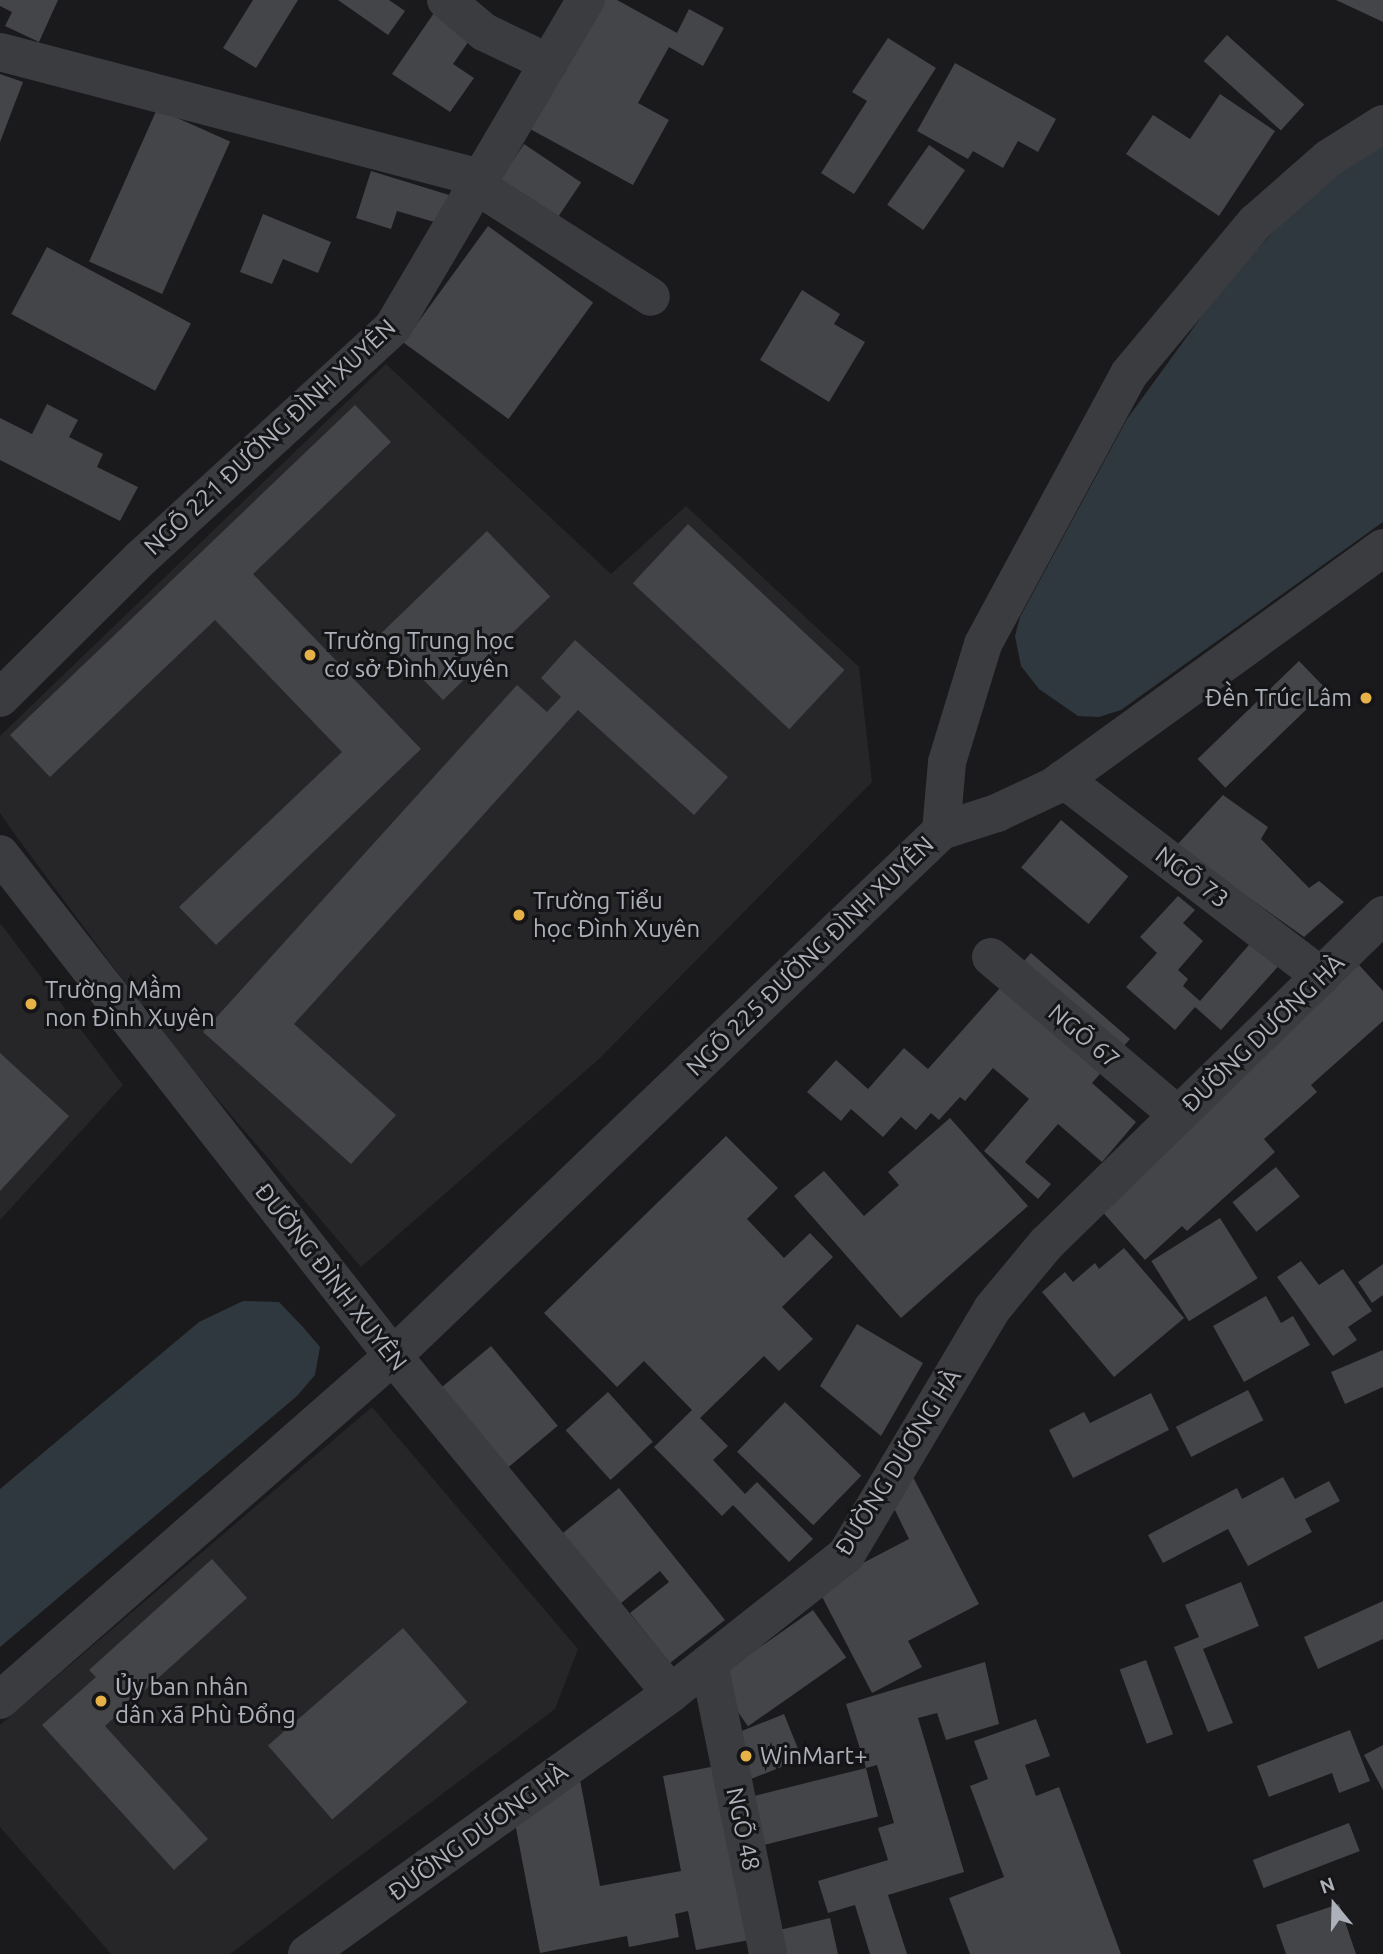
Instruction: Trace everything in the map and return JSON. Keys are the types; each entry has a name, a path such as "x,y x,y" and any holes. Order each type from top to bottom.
{"street":[{"path":"446,0 484,32 549,63"},
{"name":"NGÕ 221 ĐƯỜNG ĐÌNH XUYÊN","path":"0,698 141,558 393,327 586,0"},
{"path":"0,52 479,182 651,297"},
{"name":"NGÕ 225 ĐƯỜNG ĐÌNH XUYÊN","path":"0,1700 393,1356 941,831 947,762 983,644 1129,374 1255,223 1329,158 1383,124"},
{"path":"941,831 997,813 1063,779 1383,548"},
{"name":"NGÕ 73","path":"1063,779 1321,976"},
{"name":"ĐƯỜNG ĐÌNH XUYÊN","path":"0,854 393,1356 671,1693"},
{"name":"ĐƯỜNG DƯƠNG HÀ","path":"307,1954 671,1693 846,1555 992,1309 1046,1244 1383,915"},
{"name":"NGÕ 67","path":"991,957 1178,1115"},
{"name":"NGÕ 48","path":"709,1663 768,1954"}],"shaded area":[{"path":"1383,144 1383,522 1121,710 1099,717 1078,716 1039,689 1021,666 1015,636 1020,617 1127,419 1226,283 1298,205 1357,157"},
{"path":"386,364 611,574 686,506 859,667 872,782 600,1058 361,1267 173,1047 0,813 0,736"},
{"name":"Trường Mầm non Đình Xuyên","path":"0,923 123,1085 0,1220"},
{"path":"243,1301 279,1302 320,1347 315,1375 297,1396 0,1647 0,1489 199,1322"},
{"path":"372,1407 578,1649 555,1709 230,1954 111,1954 0,1827 0,1725"}],"building":[{"path":"0,0 58,0 39,42 5,26 12,12 0,6"},
{"path":"253,0 298,0 256,68 223,48"},
{"path":"338,0 389,0 405,11 388,35"},
{"path":"601,0 617,0 677,33 689,9 724,28 703,66 669,47 638,103 669,120 633,185 530,129"},
{"path":"1336,0 1383,0 1383,22"},
{"path":"434,13 471,38 453,64 474,78 450,112 392,74"},
{"path":"1227,35 1304,105 1281,131 1204,61"},
{"path":"888,38 936,68 854,194 821,173 867,101 852,92"},
{"path":"955,63 1056,119 1038,152 1018,141 1003,168 973,151 968,159 917,131"},
{"path":"0,74 23,82 0,142"},
{"path":"1220,94 1275,131 1219,216 1126,154 1153,115 1190,139"},
{"path":"157,109 230,142 162,294 89,262"},
{"path":"524,144 581,183 550,228 493,190"},
{"path":"929,145 965,170 923,230 887,205"},
{"path":"371,171 449,195 441,224 397,211 391,229 356,218"},
{"path":"263,214 331,242 318,273 283,259 272,284 240,272"},
{"path":"488,226 593,302 509,419 403,342"},
{"path":"47,247 191,324 155,391 11,314"},
{"path":"802,290 840,314 834,324 865,342 829,402 760,360"},
{"path":"47,404 78,420 69,437 103,454 97,467 138,487 120,521 0,460 0,418 32,434"},
{"path":"355,405 391,442 253,574 421,749 216,945 179,907 342,752 215,620 50,777 10,735"},
{"path":"688,524 845,670 789,729 633,583"},
{"path":"487,531 550,596 443,700 380,635"},
{"path":"575,640 728,777 694,815 578,710 294,1024 396,1115 351,1164 203,1032 517,685 547,712 561,697 541,678"},
{"path":"1299,661 1327,690 1225,788 1198,759"},
{"path":"1223,795 1268,827 1261,839 1309,888 1319,881 1344,902 1304,937 1176,846"},
{"path":"1061,820 1128,877 1089,924 1021,867"},
{"path":"1178,896 1195,910 1183,923 1203,941 1178,970 1188,979 1183,986 1200,1001 1255,938 1282,962 1221,1030 1195,1007 1175,1030 1126,987 1157,953 1140,937"},
{"path":"1031,953 1130,1039 1092,1083 1136,1122 1102,1162 1058,1124 1025,1162 1051,1184 1038,1199 984,1151 1029,1099 993,1068 965,1101 960,1097 939,1120 931,1113 916,1130 901,1117 883,1137 851,1109 841,1121 807,1092 836,1060 868,1089 904,1048 928,1069"},
{"path":"1359,965 1383,991 1383,1021 1311,1085 1317,1092 1264,1139 1275,1152 1187,1231 1182,1226 1145,1260 1093,1201"},
{"path":"0,1053 69,1116 0,1191"},
{"path":"950,1118 1028,1206 901,1318 794,1196 824,1171 864,1216 899,1185 888,1172"},
{"path":"726,1136 778,1188 747,1219 784,1258 810,1233 833,1257 782,1307 813,1339 779,1371 764,1356 700,1418 728,1446 713,1460 745,1494 757,1482 813,1539 789,1562 733,1505 722,1516 654,1447 692,1410 644,1361 617,1387 544,1313"},
{"path":"1276,1167 1300,1197 1256,1232 1232,1202"},
{"path":"1220,1218 1258,1278 1189,1321 1151,1261"},
{"path":"1124,1248 1184,1318 1114,1377 1042,1292 1065,1272 1073,1282 1095,1263 1099,1269"},
{"path":"1301,1261 1319,1285 1343,1269 1372,1311 1348,1327 1357,1340 1333,1356 1277,1277"},
{"path":"1383,1264 1383,1295 1372,1303 1358,1282"},
{"path":"1266,1296 1281,1323 1293,1316 1310,1345 1244,1382 1213,1326"},
{"path":"857,1324 923,1363 881,1436 820,1386"},
{"path":"491,1346 558,1426 500,1475 433,1395"},
{"path":"1383,1350 1383,1387 1345,1404 1331,1372"},
{"path":"1248,1390 1263,1420 1191,1457 1176,1427"},
{"path":"608,1392 653,1442 610,1480 566,1430"},
{"path":"1151,1393 1169,1430 1073,1478 1049,1430 1084,1412 1090,1423"},
{"path":"785,1402 861,1476 813,1525 737,1452"},
{"path":"913,1477 979,1604 908,1641 922,1667 872,1693 817,1587 909,1539 893,1506"},
{"path":"1283,1477 1295,1499 1329,1481 1340,1501 1305,1519 1312,1532 1248,1566 1228,1529 1163,1563 1148,1535 1237,1488 1242,1499"},
{"path":"619,1488 725,1620 670,1663 630,1613 669,1582 660,1571 615,1608 558,1537"},
{"name":"Ủy ban nhân dân xã Phù Đổng","path":"212,1559 247,1598 105,1726 208,1839 174,1870 42,1725 96,1677 89,1670"},
{"path":"1241,1582 1259,1626 1203,1649 1233,1723 1208,1732 1174,1647 1199,1637 1185,1605"},
{"path":"1383,1601 1383,1639 1318,1669 1304,1637"},
{"path":"813,1610 846,1658 748,1726 715,1679"},
{"path":"403,1628 467,1702 332,1819 268,1745"},
{"path":"1146,1660 1173,1734 1147,1744 1120,1670"},
{"path":"985,1662 999,1724 946,1740 937,1713 918,1718 964,1872 888,1895 907,1954 870,1954 855,1905 828,1913 818,1881 888,1860 878,1828 894,1823 877,1765 866,1768 846,1704"},
{"path":"784,1714 802,1759 749,1780 731,1735"},
{"path":"1036,1719 1050,1756 1025,1765 1036,1796 1059,1787 1121,1954 970,1954 949,1898 1004,1877 970,1786 988,1779 974,1741"},
{"path":"1350,1730 1370,1781 1339,1793 1332,1773 1269,1797 1257,1766"},
{"path":"1383,1745 1383,1790 1364,1755"},
{"path":"727,1764 760,1938 696,1950 688,1911 675,1914 679,1937 629,1947 627,1936 540,1953 514,1818 578,1769 600,1886 681,1871 663,1776"},
{"path":"866,1768 878,1817 758,1847 746,1798"},
{"path":"1349,1823 1360,1851 1264,1888 1253,1860"},
{"path":"1339,1904 1356,1954 1286,1954 1276,1925"},
{"path":"830,1918 838,1954 776,1954 771,1932"}],"place":[{"name":"Trường Trung học cơ sở Đình Xuyên","path":"310,655"},
{"name":"Đền Trúc Lâm","path":"1366,698"},
{"name":"Trường Tiểu học Đình Xuyên","path":"519,915"},
{"name":"Trường Mầm non Đình Xuyên","path":"31,1004"},
{"name":"Ủy ban nhân dân xã Phù Đổng","path":"101,1701"},
{"name":"WinMart+","path":"746,1756"}]}
